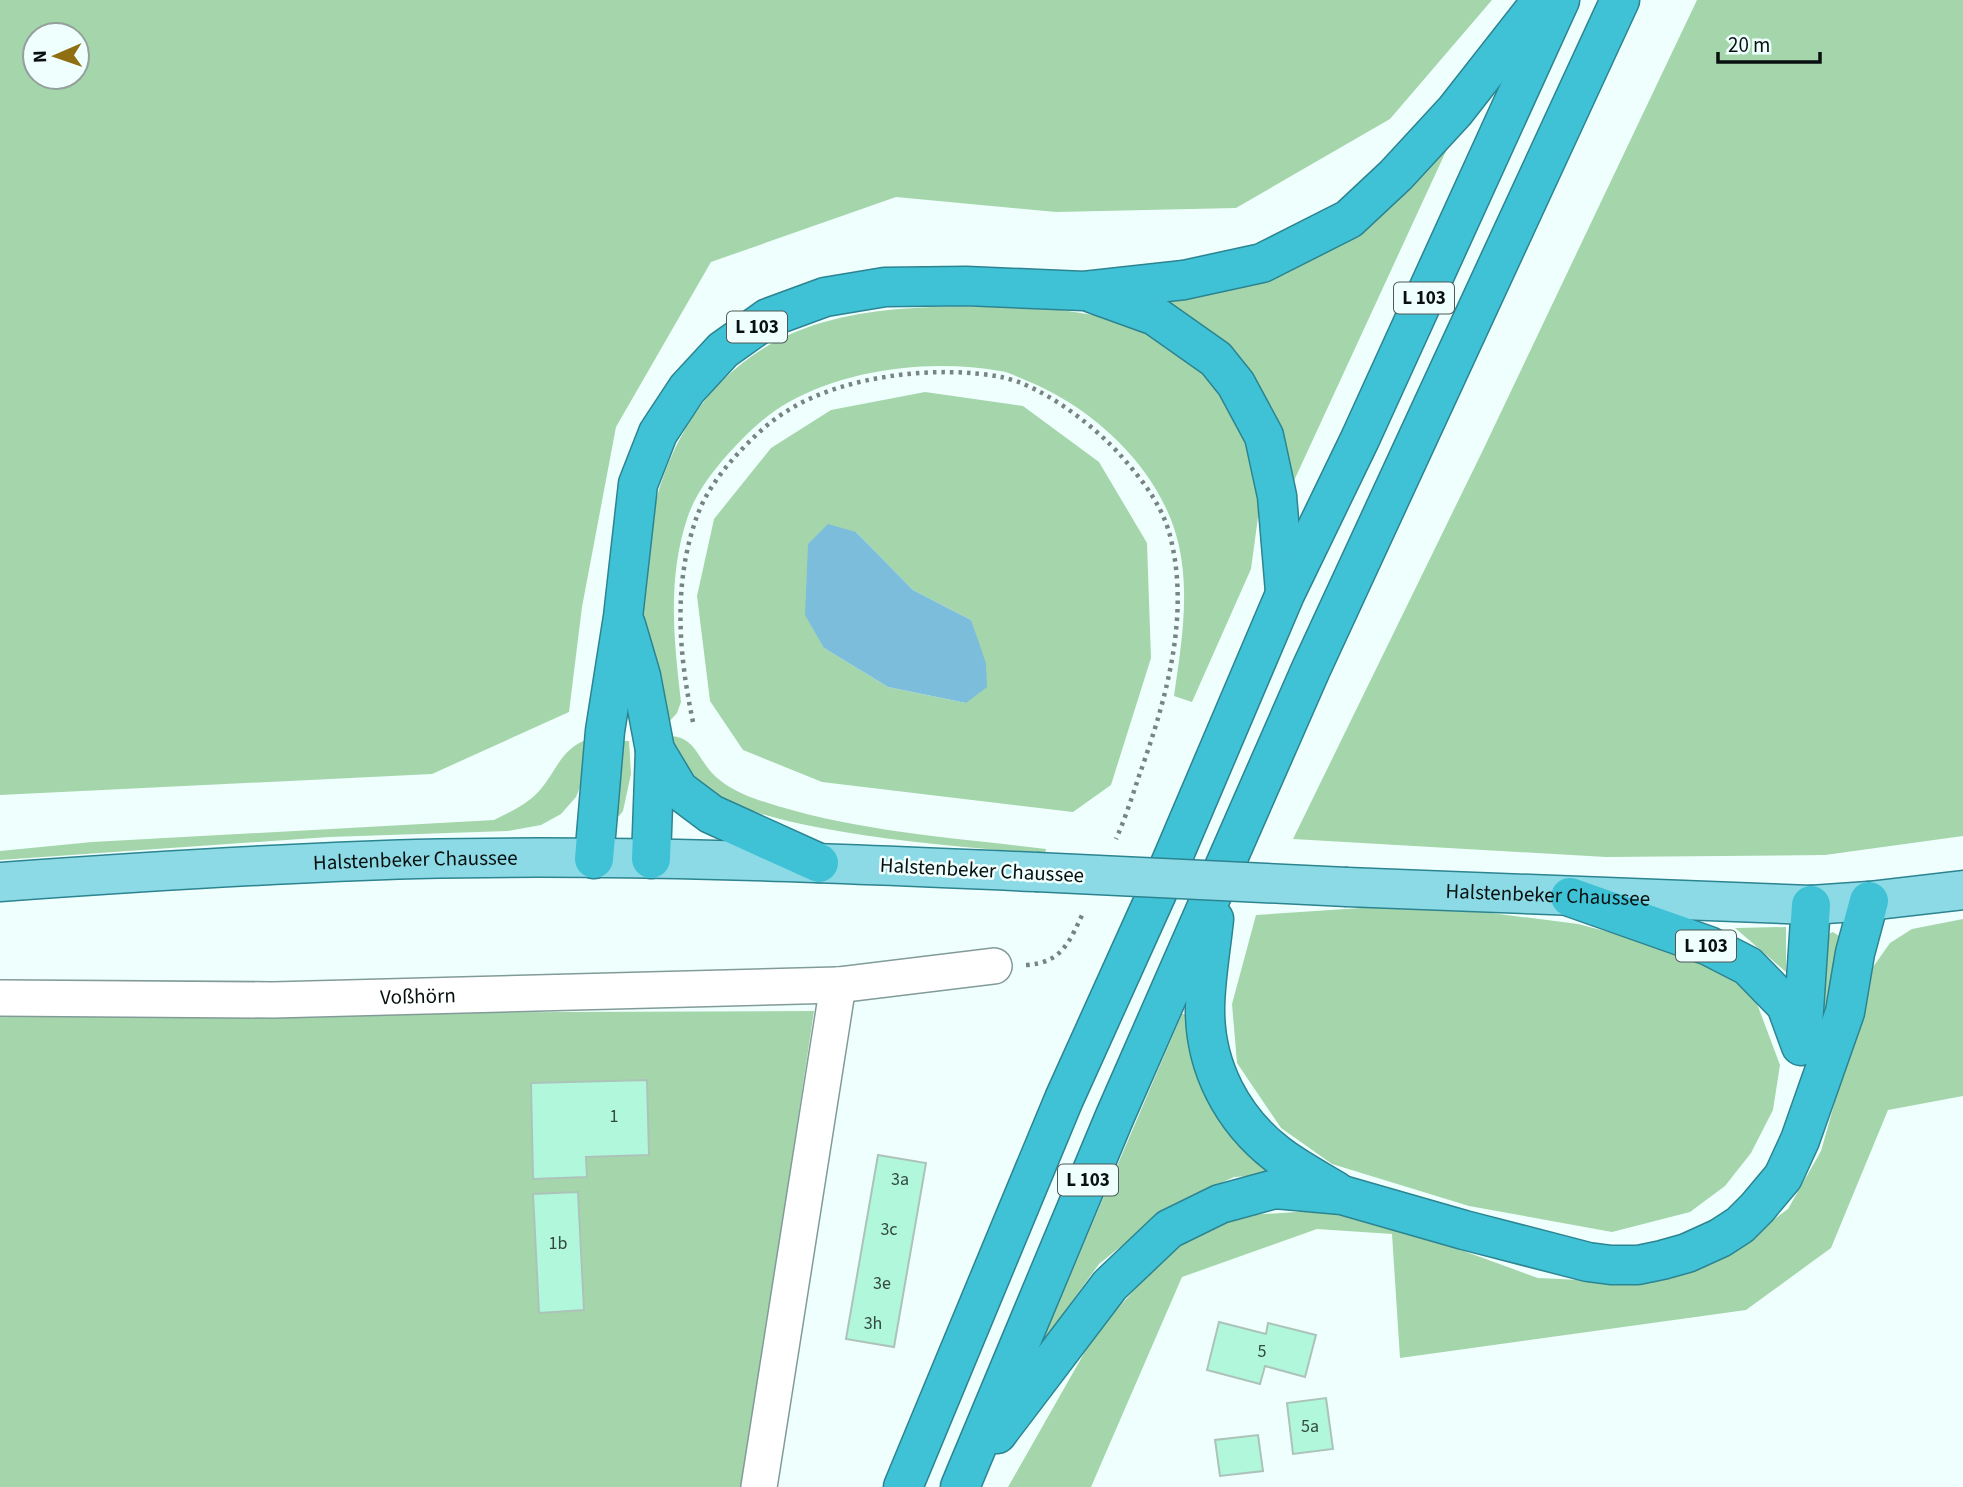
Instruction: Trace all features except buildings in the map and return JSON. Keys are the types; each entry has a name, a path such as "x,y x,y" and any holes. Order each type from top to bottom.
{"highway":[{"name":"L 103","path":"593,859 605,731 623,617 638,484 658,433 687,389 723,350 768,318 825,297 886,287 966,286 1084,290 1184,280 1262,264 1349,219 1396,175 1455,111 1542,0"},
{"name":"L 103","path":"903,1487 1064,1099 1171,862 1285,594 1360,439 1560,0"},
{"name":"L 103","path":"962,1482 1115,1116 1311,669 1620,0"},
{"name":"L 103","path":"1084,290 1155,316 1216,359 1236,384 1264,436 1277,496 1285,594"},
{"name":"L 103","path":"623,617 642,676 655,750 651,859"},
{"name":"L 103","path":"655,750 679,790 711,814 819,863"},
{"name":"L 103","path":"1218,886 1205,1010 1208,1042 1215,1072 1224,1093 1254,1134 1278,1155 1342,1195"},
{"name":"L 103","path":"1570,897 1709,947 1748,966 1786,1005 1801,1046"},
{"name":"L 103","path":"962,1482 1110,1285 1169,1229 1220,1204 1275,1189 1342,1195 1588,1262 1637,1265 1687,1253 1720,1238 1757,1208 1783,1177 1800,1140 1845,1012 1855,953 1869,901"},
{"name":"L 103","path":"1800,1140 1801,1046 1811,905"}],"main road":[{"name":"Halstenbeker Chaussee","path":"0,881 188,869 419,859 651,859 897,865 1570,897 1811,905 1963,890"}],"street":[{"name":"Voßhörn","path":"0,998 273,1000 838,985 994,966"},
{"path":"759,1487 838,985"}],"path":[{"path":"693,722 684,678 679,628 683,565 695,519 718,477 750,439 793,407 839,388 890,376 947,372 1003,378 1042,393 1078,417 1112,446 1138,475 1160,506 1172,541 1178,578 1174,650 1156,729 1115,841"},
{"path":"994,966 1041,964 1065,950 1090,899"}],"green space":[{"path":"0,0 1492,0 1390,119 1236,208 1056,212 896,197 711,262 616,427 582,607 569,712 432,774 0,795"},
{"path":"1697,0 1963,0 1963,836 1825,855 1606,857 1293,839 1483,450"},
{"path":"1445,145 1447,149 1292,485 1276,432 1147,301 1201,293"},
{"path":"1042,307 1106,317 1146,331 1191,359 1229,402 1252,451 1259,510 1251,569 1192,702 1174,696 1184,612 1183,569 1179,548 1164,504 1134,459 1094,420 1072,404 1013,375 974,367 920,367 892,369 838,381 789,402 750,432 710,476 690,510 677,565 674,610 681,702 677,713 668,723 648,656 643,625 644,571 651,520 662,481 677,445 696,412 721,382 750,357 784,337 824,322 905,308"},
{"path":"925,392 1023,406 1099,462 1147,543 1151,658 1111,785 1073,812 822,782 743,750 710,701 697,596 714,519 771,448 831,410","holes":["856,532 913,590 971,620 966,703 888,687 824,648"]},
{"path":"666,736 683,739 694,747 712,773 731,788 788,809 897,831 1046,849 1045,854 873,837 764,814 726,800 706,787 687,768"},
{"path":"589,739 586,773 576,797 561,814 541,825 508,831 329,837 0,860 0,851 92,842 494,820 530,799 540,790 566,754"},
{"path":"616,741 629,741 631,774 623,811 619,816 614,815"},
{"path":"1421,904 1578,924 1682,951 1729,970 1756,1001 1780,1065 1773,1110 1751,1153 1725,1186 1690,1212 1612,1232 1469,1206 1332,1164 1281,1128 1237,1063 1232,1004 1256,915"},
{"path":"1963,919 1963,1096 1888,1110 1831,1248 1746,1310 1400,1358 1392,1234 1317,1229 1182,1277 1091,1487 1008,1487 1095,1334 1168,1252 1234,1216 1326,1210 1406,1230 1538,1278 1645,1283 1720,1259 1788,1209 1821,1151 1873,967 1890,943 1912,929"},
{"path":"1786,927 1786,972 1735,928"},
{"path":"1833,932 1839,936 1836,978 1816,1037 1826,935"},
{"path":"814,1011 743,1487 0,1487 0,1014"},
{"path":"1182,1014 1186,1014 1188,1048 1201,1080 1282,1174 1234,1177 1174,1204 1099,1264 1041,1344"}],"water":[{"path":"828,524 856,532 913,590 971,620 986,663 987,687 966,703 888,687 824,648 805,615 808,544"}]}
